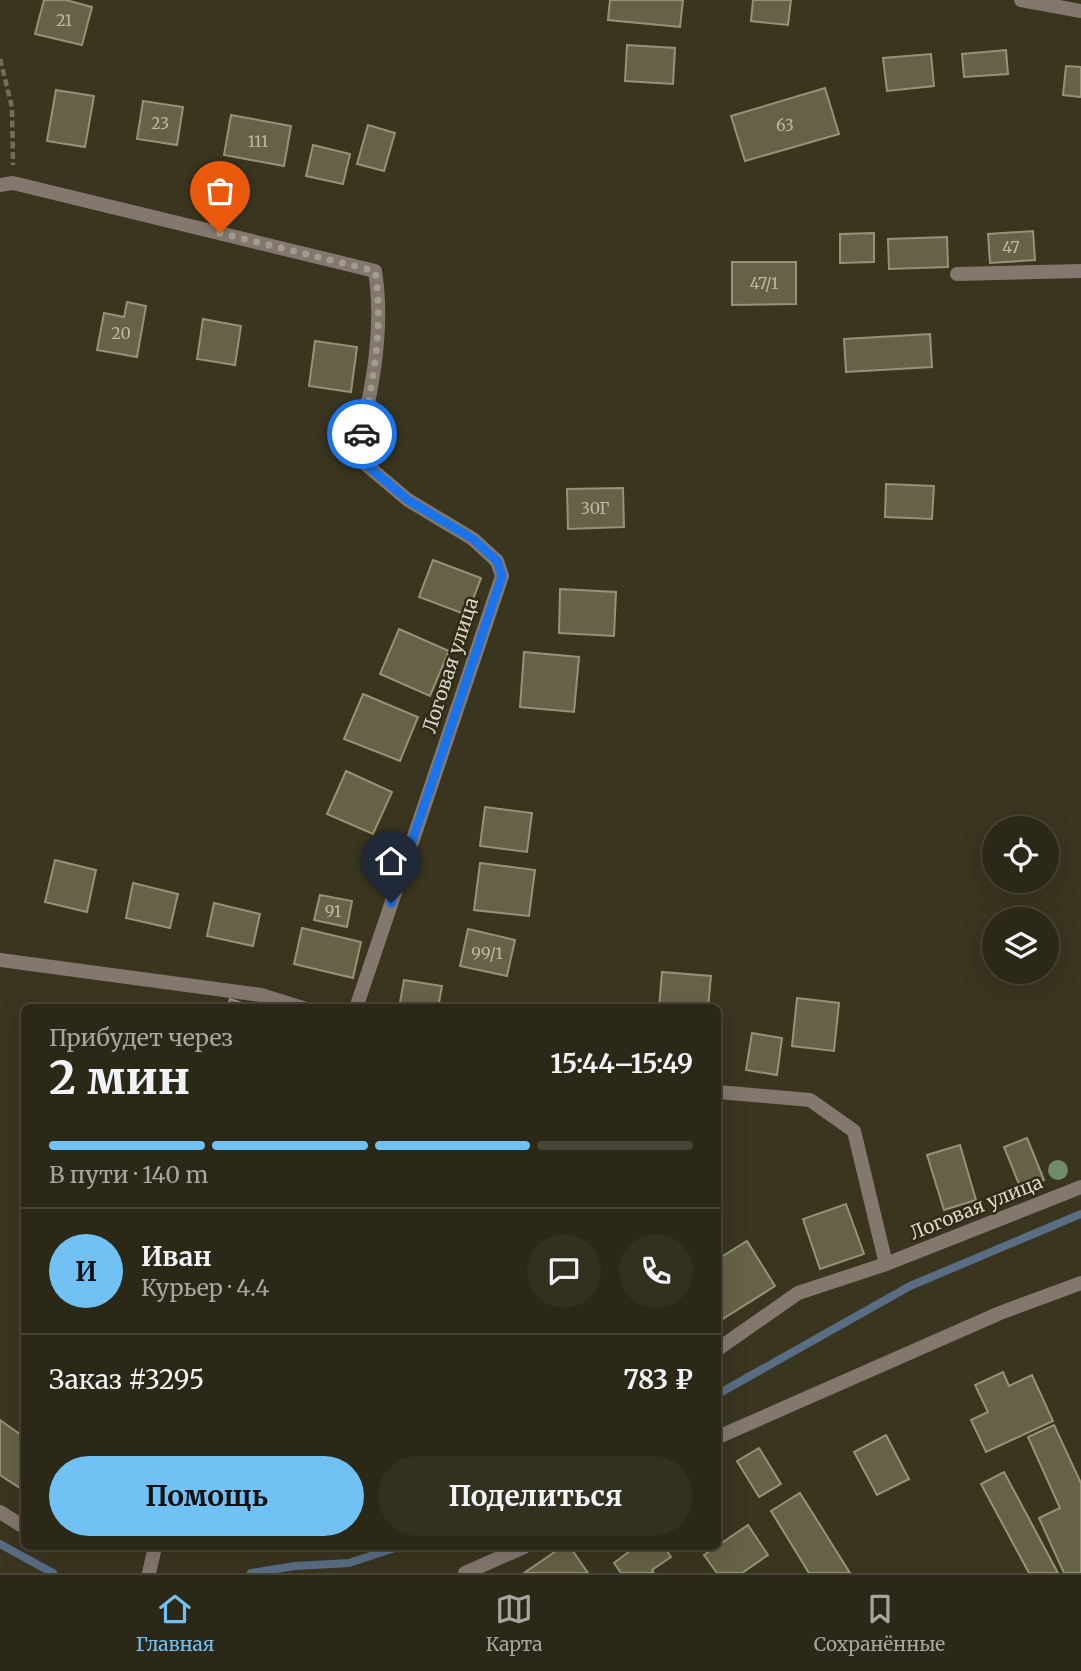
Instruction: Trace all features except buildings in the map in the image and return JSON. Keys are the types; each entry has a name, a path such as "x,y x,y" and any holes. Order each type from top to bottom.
{"street":[{"path":"1021,0 1081,11"},
{"name":"Логовая улица","path":"6,184 375,271 379,294 373,383 357,457 408,500 473,539 497,561 502,576 357,1004"},
{"path":"957,274 1081,271"},
{"path":"0,960 261,995 290,1004"},
{"path":"721,1092 810,1100 854,1131 886,1264"},
{"name":"Логовая улица","path":"721,1347 798,1293 886,1264 1081,1187"},
{"path":"721,1436 1000,1313 1081,1283"},
{"path":"0,1512 21,1525"},
{"path":"149,1573 154,1550"},
{"path":"465,1573 517,1550"}],"path":[{"path":"0,59 12,107 6,184"}],"waterway":[{"path":"721,1392 910,1286 1081,1214"},
{"path":"0,1544 53,1573"},
{"path":"251,1573 295,1566 349,1563 389,1550"}],"way so far":[{"path":"220,233 375,271 379,294 373,383 362,434"}],"route":[{"path":"362,434 357,457 408,500 442,523 473,539 497,561 502,576 391,903"}]}
